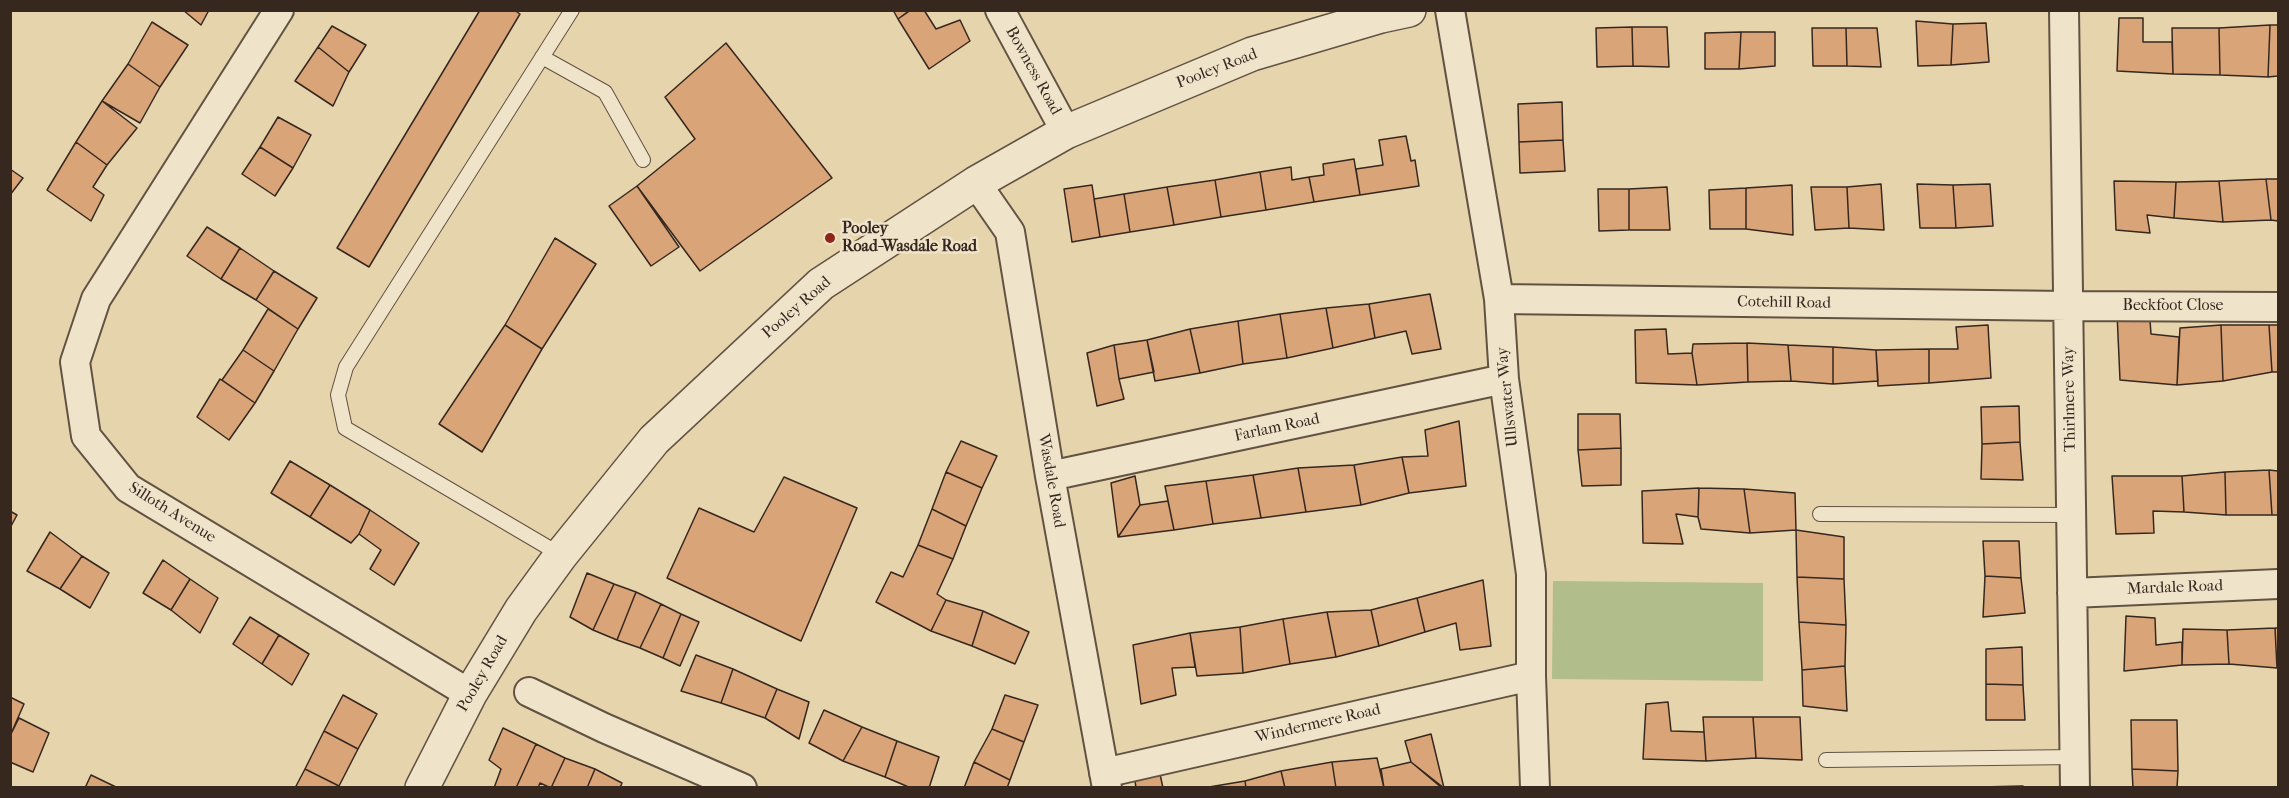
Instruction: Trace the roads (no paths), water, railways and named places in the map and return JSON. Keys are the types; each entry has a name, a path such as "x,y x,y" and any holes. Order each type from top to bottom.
{"street":[{"name":"Silloth Avenue","path":"279,10 96,299 75,362 86,436 128,488 470,694"},
{"name":"Bowness Road","path":"1000,10 1066,132"},
{"name":"Ullswater Way","path":"1450,10 1499,299 1504,379 1531,574 1531,676 1535,788"},
{"name":"Thirlmere Way","path":"2064,10 2075,788"},
{"name":"Pooley Road","path":"422,788 470,694 521,610 561,555 654,440 821,284 976,183 1066,132 1252,54 1390,12"},
{"name":"Wasdale Road","path":"976,183 1010,232 1050,476 1106,780"},
{"name":"Cotehill Road","path":"1499,299 2068,306"},
{"name":"Beckfoot Close","path":"2068,306 2278,307"},
{"name":"Farlam Road","path":"1050,476 1504,379"},
{"name":"Mardale Road","path":"2072,593 2278,584"},
{"name":"Windermere Road","path":"1106,780 1531,676"},
{"path":"530,692 604,728 742,788"}],"lane":[{"path":"561,555 345,428 338,395 346,367 572,10"},
{"path":"542,57 605,92 643,160"},
{"path":"1820,514 2072,515"},
{"path":"1826,760 2075,757"}],"place":[{"name":"Pooley Road-Wasdale Road","path":"830,238"}]}
